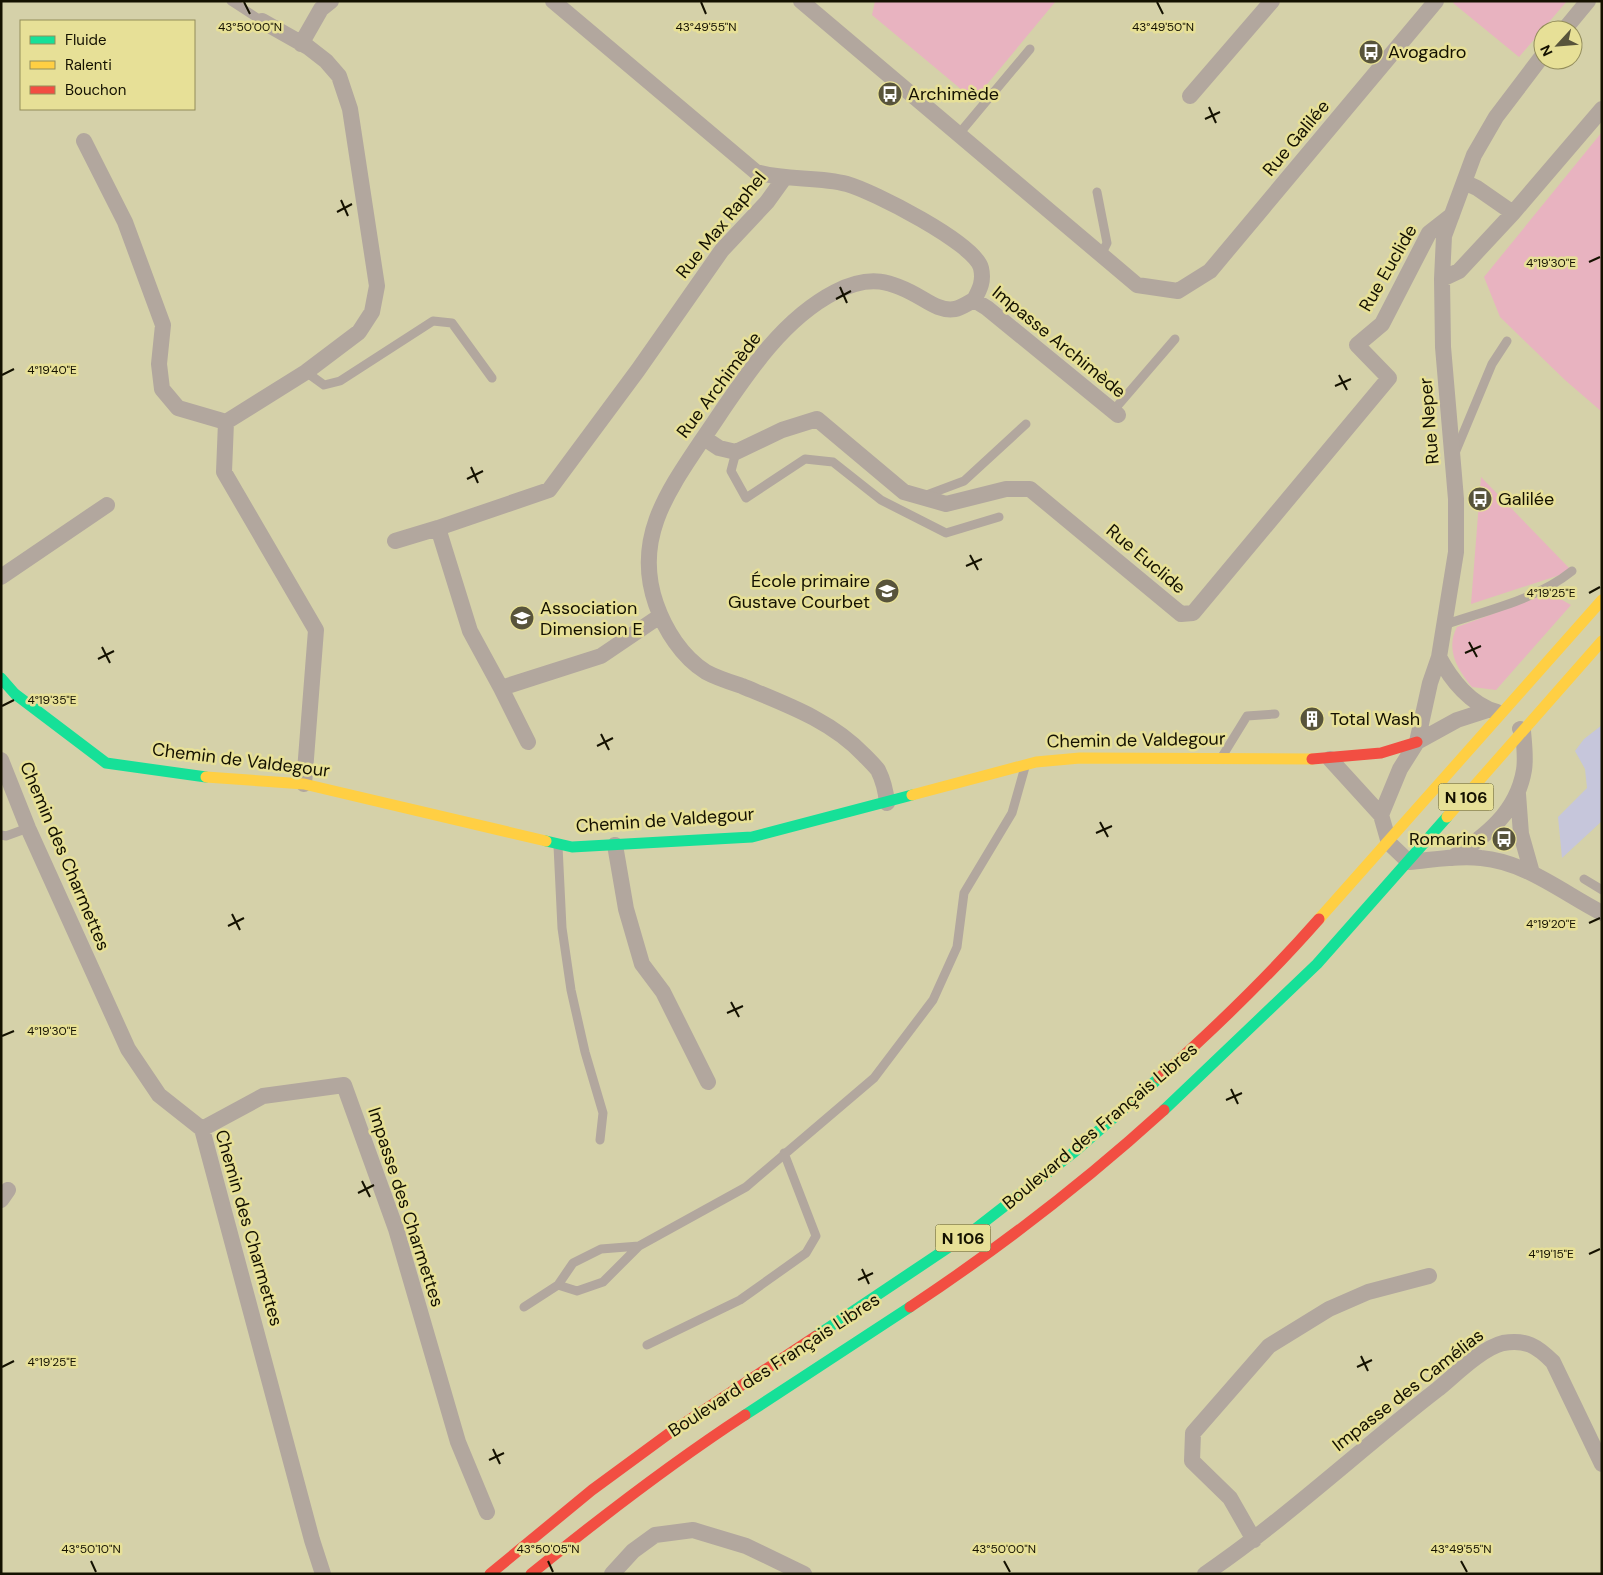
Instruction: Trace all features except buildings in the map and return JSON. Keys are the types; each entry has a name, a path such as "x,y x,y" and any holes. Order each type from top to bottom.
{"main road":[{"name":"Boulevard des Français Libres","path":"490,1574 592,1490 671,1432 970,1233 1073,1153 1207,1035 1287,955 1388,843 1495,712 1602,600"},
{"name":"Boulevard des Français Libres","path":"531,1574 609,1511 684,1455 931,1293 1091,1172 1221,1058 1317,964 1602,641"},
{"name":"Chemin de Valdegour","path":"3,687 106,763 182,775 304,784 572,847 752,837 888,803 1026,764 1080,758 1330,759 1381,753 1417,742"}],"street":[{"path":"301,44 321,9 330,1"},
{"name":"Rue Max Raphel","path":"553,1 756,172 770,176 785,177"},
{"path":"801,1 817,6 847,42 1101,255"},
{"path":"1190,96 1272,1"},
{"name":"Rue Galilée","path":"1101,255 1137,285 1178,291 1210,271 1436,1"},
{"path":"1572,20 1588,1"},
{"path":"84,141 125,222 163,325 159,364 162,389 178,408 226,422 306,372 359,332 372,312 378,286 350,110 339,76 326,61 262,21"},
{"path":"1442,280 1444,236 1474,155 1496,117 1533,69"},
{"path":"1442,280 1459,271 1513,213 1602,109"},
{"path":"785,177 815,178 848,184 944,232 970,252 981,266 983,284 974,300"},
{"name":"Rue Max Raphel","path":"395,541 549,490 638,370 722,250 767,202 785,177"},
{"path":"1464,182 1478,188 1513,213"},
{"name":"Rue Euclide","path":"736,452 782,430 817,419 904,492 946,504 1006,489 1030,489 1181,614 1193,613 1389,378 1357,345 1382,324 1429,233 1452,215"},
{"name":"Rue Archimède","path":"888,803 885,788 877,769 849,739 808,714 706,671 678,648 660,616 648,569 650,534 659,510 704,438 758,362 794,320 813,305 855,284 879,280 906,289 937,307 954,309 974,300"},
{"name":"Rue Neper","path":"1417,742 1430,684 1439,657 1456,552 1456,499 1445,387 1442,280"},
{"name":"Impasse Archimède","path":"974,300 987,308 1116,413"},
{"path":"226,422 224,472 316,630 304,784"},
{"path":"704,438 720,448 736,452"},
{"path":"1,576 107,506"},
{"path":"438,528 470,631 528,742"},
{"path":"501,688 601,656 660,616"},
{"path":"1439,657 1454,683 1523,731 1524,768 1518,794 1520,834 1532,873"},
{"path":"1382,815 1400,769 1417,742 1457,720 1495,712"},
{"path":"1330,759 1382,815 1388,843 1409,862 1480,857 1499,860 1532,873 1602,913"},
{"name":"Chemin des Charmettes","path":"1,760 28,828 128,1049 159,1095 202,1129 312,1540 324,1574"},
{"path":"1452,858 1480,840 1495,827 1518,794"},
{"path":"615,845 626,909 642,964 663,992 708,1082"},
{"name":"Impasse des Charmettes","path":"202,1129 263,1096 344,1085 396,1229 458,1442 487,1512"},
{"path":"1254,1540 1230,1498 1192,1461 1193,1433 1269,1346 1328,1309 1368,1292 1429,1276"},
{"name":"Impasse des Camélias","path":"1205,1574 1254,1540 1428,1396 1483,1354 1501,1344 1525,1342 1543,1352 1553,1362 1602,1464"},
{"path":"612,1574 633,1551 656,1536 693,1530 746,1546 804,1574"}],"lane":[{"path":"231,1 262,21"},
{"path":"958,135 1030,49"},
{"path":"1097,192 1107,243 1101,255"},
{"path":"306,372 324,385 340,381 433,321 452,323 492,378"},
{"path":"1116,413 1175,339"},
{"path":"1452,461 1492,364 1507,341"},
{"path":"922,497 964,481 1026,424"},
{"path":"736,452 731,471 746,498 805,459 833,462 881,500 946,533 999,517"},
{"path":"1444,625 1532,595 1555,585 1572,571"},
{"path":"1222,758 1247,716 1275,714"},
{"path":"558,1285 577,1291 603,1282 639,1246 746,1187 874,1078 933,1000 957,947 964,893 1012,813 1026,764"},
{"path":"1,835 6,836 28,828"},
{"path":"558,844 562,928 571,990 585,1052 603,1113 600,1140"},
{"path":"1584,879 1602,890"},
{"path":"647,1345 740,1300 806,1253 816,1236 784,1153"},
{"path":"524,1307 558,1285 572,1263 601,1249 639,1246"}],"shaded area":[{"path":"875,1 1056,1 974,100 872,15"},
{"path":"1455,1 1567,1 1551,20 1533,20 1533,41 1519,57 1453,3"},
{"path":"1602,132 1602,412 1565,380 1500,317 1484,277"},
{"path":"1481,477 1572,571 1471,604"},
{"path":"1550,593 1571,605 1496,690 1472,687 1458,667 1453,652 1452,644 1457,627"}],"water":[{"path":"1602,725 1602,821 1562,858 1558,817 1587,788 1585,769 1575,751 1584,739"}],"traffic: fast":[{"path":"1,678 15,694 106,763 206,777"},
{"path":"546,841 572,847 752,837 912,795"},
{"path":"1164,1110 1317,964 1447,817"},
{"path":"816,1336 970,1233 1073,1153 1159,1078"},
{"path":"745,1415 910,1307"}],"traffic: slow":[{"path":"1319,919 1602,600"},
{"path":"1447,817 1602,641"},
{"path":"912,795 1036,762 1080,758 1312,759"},
{"path":"206,777 304,784 546,841"}],"traffic: jam":[{"path":"1312,759 1381,753 1417,742"},
{"path":"1159,1078 1241,1001 1319,919"},
{"path":"910,1307 1009,1238 1104,1163 1164,1110"},
{"path":"490,1574 592,1490 671,1432 816,1336"},
{"path":"531,1574 636,1492 745,1415"}],"place":[{"name":"Avogadro","path":"1371,52"},
{"name":"Archimède","path":"890,94"},
{"name":"Galilée","path":"1480,499"},
{"name":"École primaire Gustave Courbet","path":"887,591"},
{"name":"Association Dimension E","path":"522,618"},
{"name":"Total Wash","path":"1312,719"},
{"name":"Romarins","path":"1504,839"}]}
